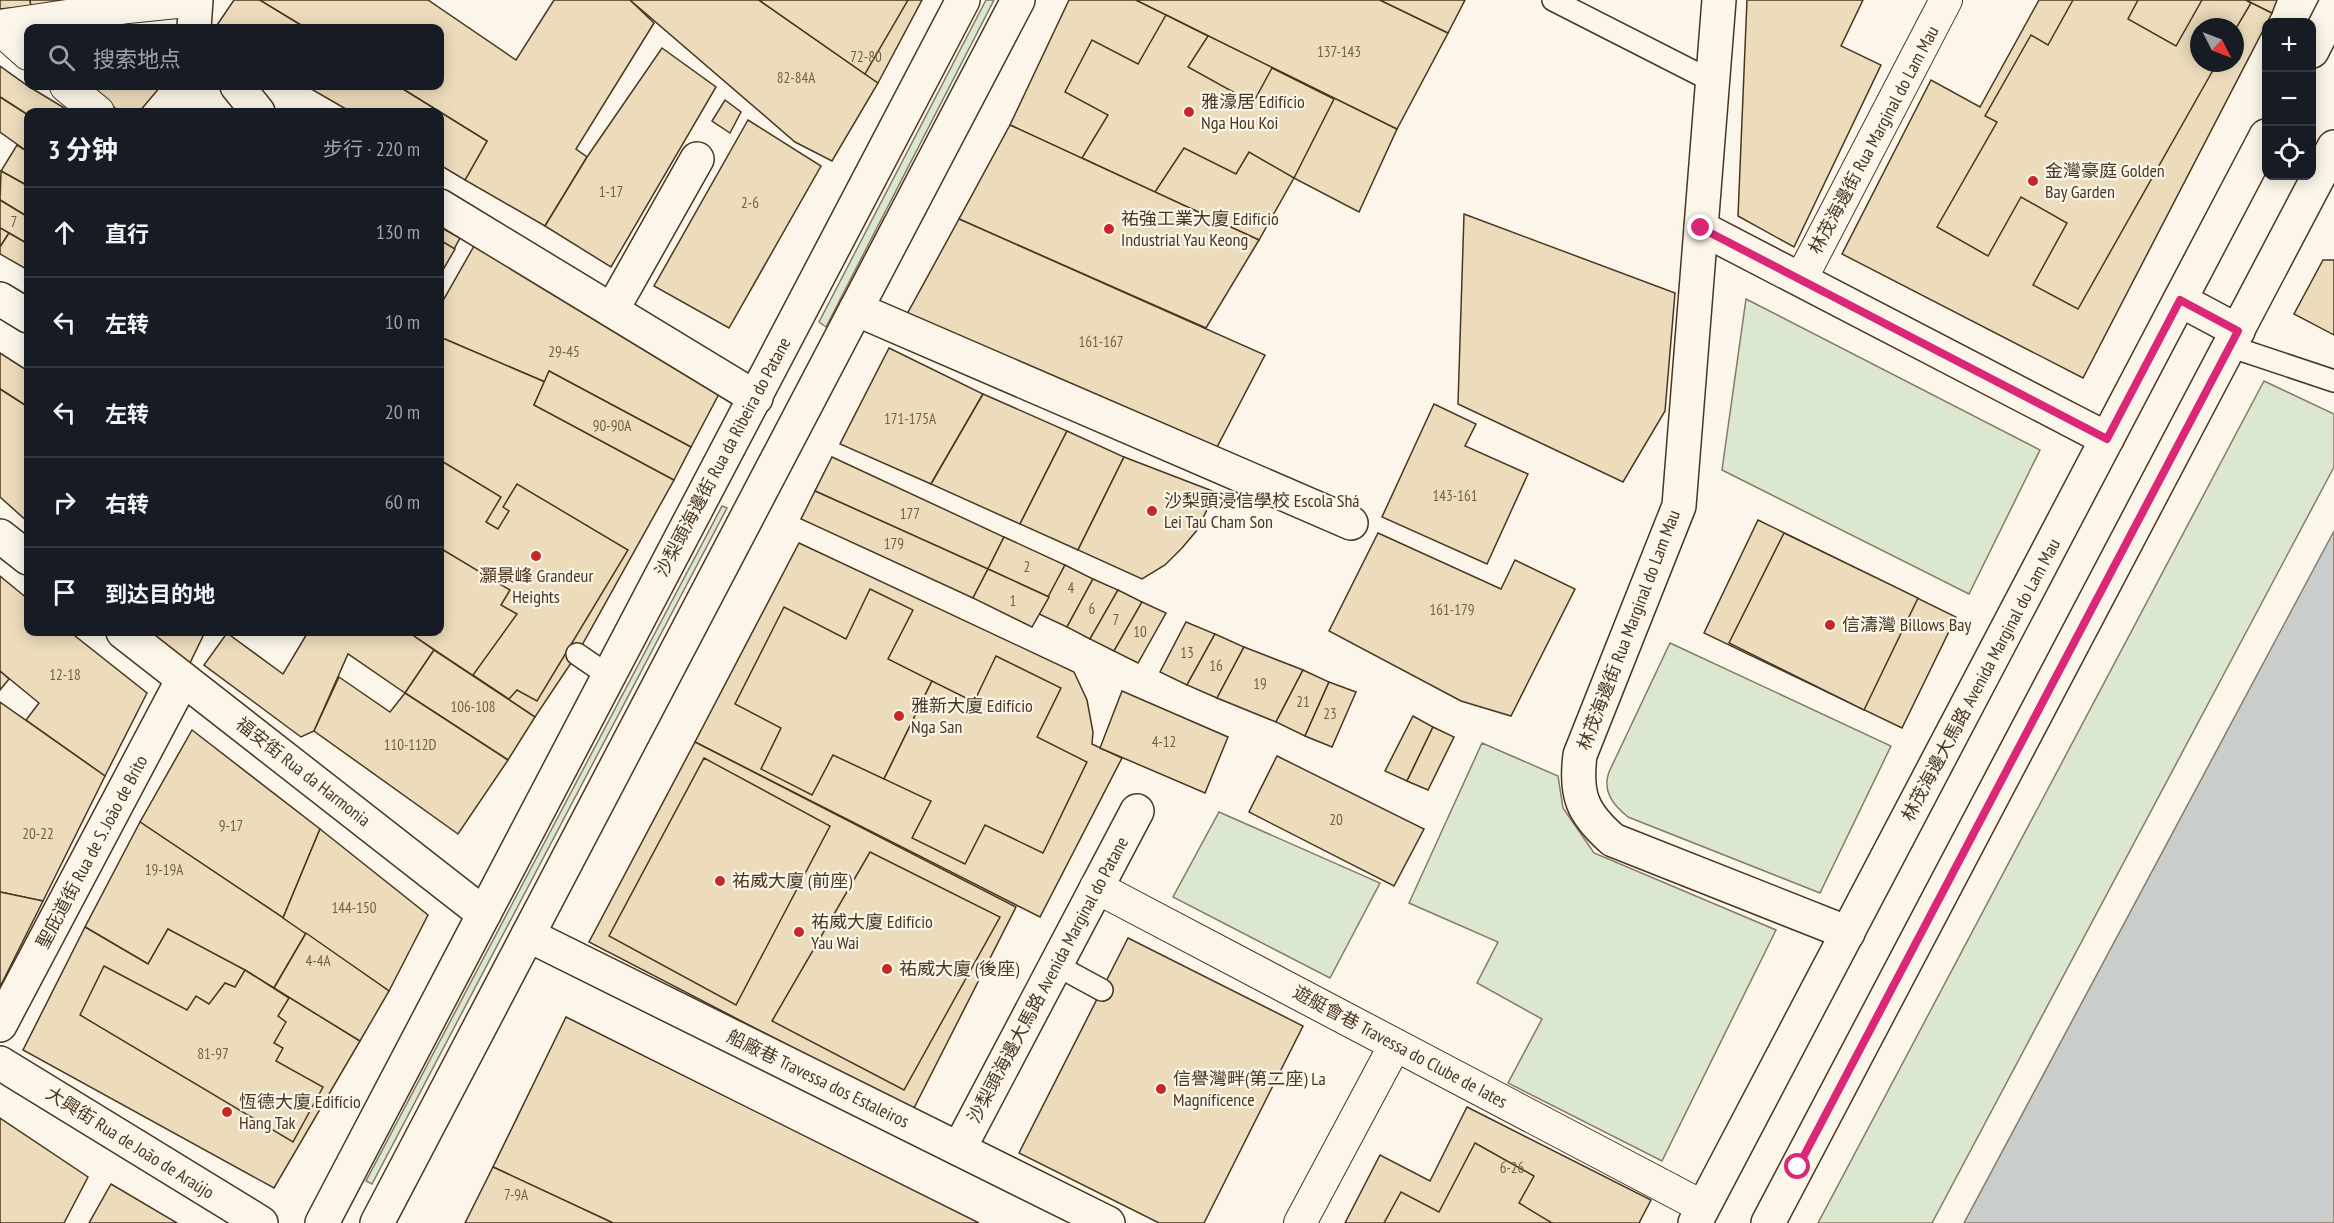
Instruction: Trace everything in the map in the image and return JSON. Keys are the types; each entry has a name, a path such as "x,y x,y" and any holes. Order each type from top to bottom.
{"main road":[{"name":"沙梨頭海邊街 Rua da Ribeira do Patane","path":"322,1223 963,0"},
{"path":"377,1223 1018,0"},
{"path":"1719,0 1701,228 2107,439"},
{"path":"2316,43 2334,8"},
{"path":"240,90 255,108"},
{"name":"林茂海邊大馬路 Avenida Marginal do Lam Mau","path":"1699,1215 2262,144"},
{"path":"1768,1223 2233,338 2324,189 2334,147"},
{"path":"612,310 697,159"},
{"path":"444,208 756,398"},
{"name":"林茂海邊街 Rua Marginal do Lam Mau","path":"1701,228 1679,506 1580,754 1577,780 1582,804 1595,825 1613,840 1848,933"},
{"path":"0,299 24,314"},
{"path":"2180,300 2233,338"},
{"path":"856,309 1351,523"},
{"path":"0,536 24,555"},
{"name":"福安街 Rua da Harmonia","path":"128,636 484,914"},
{"name":"聖庇道街 Rua de S. João de Brito","path":"0,1025 183,679"},
{"name":"沙梨頭海邊大馬路 Avenida Marginal do Patane","path":"959,1149 1137,811"},
{"name":"船廠巷 Travessa dos Estaleiros","path":"528,935 1108,1223"},
{"name":"大興街 Rua de João de Araújo","path":"0,1063 261,1223"}],"street":[{"name":"林茂海邊街 Rua Marginal do Lam Mau","path":"1801,279 1946,0"},
{"path":"24,24 128,7 194,12"},
{"path":"0,28 24,24"},
{"path":"0,28 24,50"},
{"path":"71,90 93,108"},
{"name":"遊艇會巷 Travessa do Clube de Iates","path":"1096,887 1395,1045 1699,1215"},
{"path":"1300,1223 1395,1045"}],"lane":[{"path":"1553,0 1712,81"},
{"path":"2233,338 2334,381"},
{"path":"577,654 609,676"},
{"path":"1056,965 1102,990"}],"green space":[{"path":"986,0 994,0 826,327 819,322"},
{"path":"1746,299 2040,450 1969,594 1722,470"},
{"path":"2264,381 2334,414 2334,467 1932,1223 1818,1223"},
{"path":"722,506 727,508 372,1184 366,1181"},
{"path":"1670,643 1891,746 1820,893 1628,817 1610,797 1607,785 1609,772"},
{"path":"1482,743 1558,776 1563,808 1594,853 1776,930 1662,1161 1508,1083 1542,1019 1477,983 1498,942 1409,903"},
{"path":"1219,812 1380,883 1330,978 1173,897"}],"shaded area":[{"path":"2334,531 2334,1223 1964,1223"}],"building":[{"path":"0,0 30,0 31,6 0,9"},
{"path":"30,0 65,0 31,6"},
{"path":"234,0 260,0 299,24 218,24"},
{"path":"260,0 428,0 516,60 554,0 630,0 654,23 576,149 587,157 545,226 465,180 487,141 444,114 444,108 434,108 404,90 444,90 444,24 299,24"},
{"path":"630,0 759,0 878,83 832,161 795,142"},
{"path":"759,0 922,0 878,83"},
{"path":"759,0 908,0 865,74"},
{"name":"雅濠居 Edifício Nga Hou Koi","path":"1069,0 1136,0 1397,129 1359,212 1294,178 1259,240 1010,125"},
{"path":"1136,0 1380,0 1448,33 1397,129"},
{"path":"1380,0 1465,0 1448,33"},
{"path":"1747,0 1863,0 1841,46 1881,65 1794,247 1738,216"},
{"name":"金灣豪庭 Golden Bay Garden","path":"2039,0 2246,0 2272,13 2269,18 2262,18 2262,32 2244,67 2244,18 2190,18 2190,72 2241,72 2083,378 1842,254 1931,80 1980,107"},
{"path":"2073,0 2138,0 2128,19 2176,46 2190,21 2190,72 2212,72 2078,309 2033,285 2067,223 2021,197 1988,256 1937,227 1997,122 1985,116 2031,35 2048,45"},
{"path":"2202,0 2246,0 2251,3 2242,18 2192,18"},
{"path":"2246,0 2277,0 2272,13"},
{"path":"1166,15 1208,36 1188,67 1253,103 1272,68 1334,99 1294,178 1249,152 1236,174 1184,148 1155,192 1082,158 1108,115 1065,92 1092,40 1138,64"},
{"path":"662,48 716,87 611,267 545,226 587,157"},
{"path":"0,66 24,83 24,90 35,90 64,108 24,108 24,112 0,97"},
{"path":"93,90 158,90 142,108 115,108"},
{"path":"313,90 404,90 434,108 344,108"},
{"path":"0,97 24,112 24,149 0,132"},
{"path":"725,100 741,112 730,133 712,121"},
{"path":"444,114 487,141 465,180 444,167"},
{"path":"748,120 821,166 729,328 654,286"},
{"name":"祐強工業大廈 Edifício Industrial Yau Keong","path":"1010,125 1259,240 1206,328 959,219"},
{"path":"17,145 24,149 24,184 1,171"},
{"path":"1,171 24,184 24,215 0,200"},
{"path":"0,200 24,215 24,242 0,228"},
{"path":"1464,214 1675,293 1665,411 1623,482 1458,404"},
{"path":"959,219 1265,355 1216,449 906,316"},
{"path":"0,228 9,233 0,247"},
{"path":"444,229 460,238 444,268"},
{"path":"9,233 24,242 24,268 0,254 0,247"},
{"path":"444,242 455,249 444,268"},
{"path":"474,246 720,392 691,447 549,371 545,382 444,339 444,299"},
{"path":"2323,260 2334,260 2334,335 2294,314"},
{"name":"灝景峰 Grandeur Heights","path":"444,339 545,382 534,405 674,480 577,654 535,717 414,636 444,636"},
{"path":"889,348 983,394 931,484 840,444"},
{"path":"0,353 24,368 24,404 0,389"},
{"path":"549,371 691,447 674,480 534,405"},
{"path":"0,389 24,404 24,518 0,497"},
{"path":"983,394 1067,431 1020,524 931,484"},
{"path":"1434,404 1476,424 1465,446 1528,474 1487,564 1382,517"},
{"path":"1067,431 1124,457 1078,550 1020,524"},
{"path":"832,457 1004,537 988,569 815,491"},
{"name":"沙梨頭浸信學校 Escola Shá Lei Tau Cham Son","path":"1124,457 1215,492 1198,529 1165,565 1142,579 1078,550"},
{"path":"444,462 501,497 486,522 498,529 509,511 503,507 517,484 628,550 537,701 517,690 509,699 473,675 517,614 501,605 510,590 444,550"},
{"path":"815,491 988,569 973,598 801,519"},
{"name":"信濤灣 Billows Bay","path":"1758,520 1956,617 1902,728 1704,633"},
{"path":"1378,533 1501,589 1515,560 1575,589 1511,716 1461,701 1329,631"},
{"name":"信濤灣 Billows Bay","path":"1784,533 1918,598 1864,710 1729,643"},
{"path":"1004,537 1065,565 1049,597 988,569"},
{"name":"雅新大廈 Edifício Nga San","path":"799,543 1074,672 1087,700 1093,732 1092,744 1122,758 1040,917 695,742"},
{"path":"1065,565 1093,579 1067,627 1039,614"},
{"path":"988,569 1049,597 1032,627 973,598"},
{"path":"0,576 24,596 24,636 75,636 147,693 105,776 26,720 39,703 0,671"},
{"path":"1093,579 1118,590 1090,639 1067,627"},
{"path":"870,589 913,610 888,659 932,681 884,779 833,755 812,795 761,769 781,728 735,704 784,607 846,639"},
{"path":"1118,590 1142,602 1114,651 1090,639"},
{"path":"1142,602 1166,613 1138,663 1114,651"},
{"path":"1186,622 1215,634 1187,685 1160,672"},
{"path":"1215,634 1244,647 1217,698 1187,685"},
{"path":"147,636 203,636 187,669"},
{"path":"225,636 231,636 283,674 306,636 414,636 434,650 405,693 348,654 314,731 301,737 204,665"},
{"path":"1244,647 1303,670 1276,722 1217,698"},
{"path":"434,650 535,717 508,760 405,693"},
{"path":"996,656 1061,688 1037,737 1087,762 1043,853 985,825 965,864 912,838 931,801 884,779 932,681 974,702"},
{"path":"1303,670 1329,682 1305,736 1276,722"},
{"path":"0,671 9,679 0,690"},
{"path":"339,677 390,712 405,693 508,760 458,834 314,731"},
{"path":"1329,682 1356,692 1332,747 1305,736"},
{"path":"1122,691 1228,737 1205,793 1100,748"},
{"path":"0,702 105,776 43,901 0,892"},
{"path":"1413,716 1433,727 1407,781 1385,771"},
{"path":"1433,727 1454,737 1428,790 1407,781"},
{"path":"192,730 320,829 283,918 140,822"},
{"name":"祐威大廈 Edifício Yau Wai","path":"695,742 1016,907 913,1110 589,942"},
{"path":"1277,756 1424,829 1394,886 1249,812"},
{"name":"祐威大廈 (前座)","path":"704,758 830,826 736,1005 609,936"},
{"path":"140,822 306,933 274,988 168,929 148,964 85,927"},
{"path":"320,829 428,915 389,991 283,918"},
{"name":"祐威大廈 (後座)","path":"870,852 1000,917 904,1090 772,1021"},
{"path":"0,892 43,901 0,987"},
{"name":"恆德大廈 Edifício Hang Tak","path":"85,927 148,964 168,929 245,970 360,1041 274,1188 23,1050"},
{"path":"306,933 389,991 360,1041 274,988"},
{"name":"信譽灣畔(第二座) La Magnífícence","path":"1128,938 1303,1026 1204,1223 1159,1223 1019,1153"},
{"path":"104,966 187,1010 196,996 209,1004 225,983 235,987 245,970 289,998 278,1016 286,1022 274,1043 283,1048 276,1061 323,1087 293,1142 80,1015"},
{"path":"566,1017 979,1223 613,1223 493,1167"},
{"path":"1467,1107 1651,1200 1639,1223 1345,1223 1380,1155 1430,1181"},
{"path":"0,1118 88,1177 64,1223 0,1223"},
{"path":"1475,1143 1534,1176 1519,1203 1552,1223 1384,1223 1401,1192 1439,1212"},
{"path":"493,1167 613,1223 465,1223"},
{"path":"111,1184 177,1223 89,1223"}],"place":[{"name":"雅濠居 Edifício Nga Hou Koi","path":"1189,112"},
{"name":"金灣豪庭 Golden Bay Garden","path":"2033,181"},
{"name":"祐強工業大廈 Edifício Industrial Yau Keong","path":"1109,229"},
{"name":"沙梨頭浸信學校 Escola Shá Lei Tau Cham Son","path":"1152,511"},
{"name":"灝景峰 Grandeur Heights","path":"536,556"},
{"name":"信濤灣 Billows Bay","path":"1830,625"},
{"name":"雅新大廈 Edifício Nga San","path":"899,716"},
{"name":"祐威大廈 (前座)","path":"720,881"},
{"name":"祐威大廈 Edifício Yau Wai","path":"799,932"},
{"name":"祐威大廈 (後座)","path":"887,969"},
{"name":"信譽灣畔(第二座) La Magnífícence","path":"1161,1089"},
{"name":"恆德大廈 Edifício Hang Tak","path":"227,1112"}],"route":[{"path":"1701,228 2107,439 2180,300 2238,331 1798,1167"}]}
